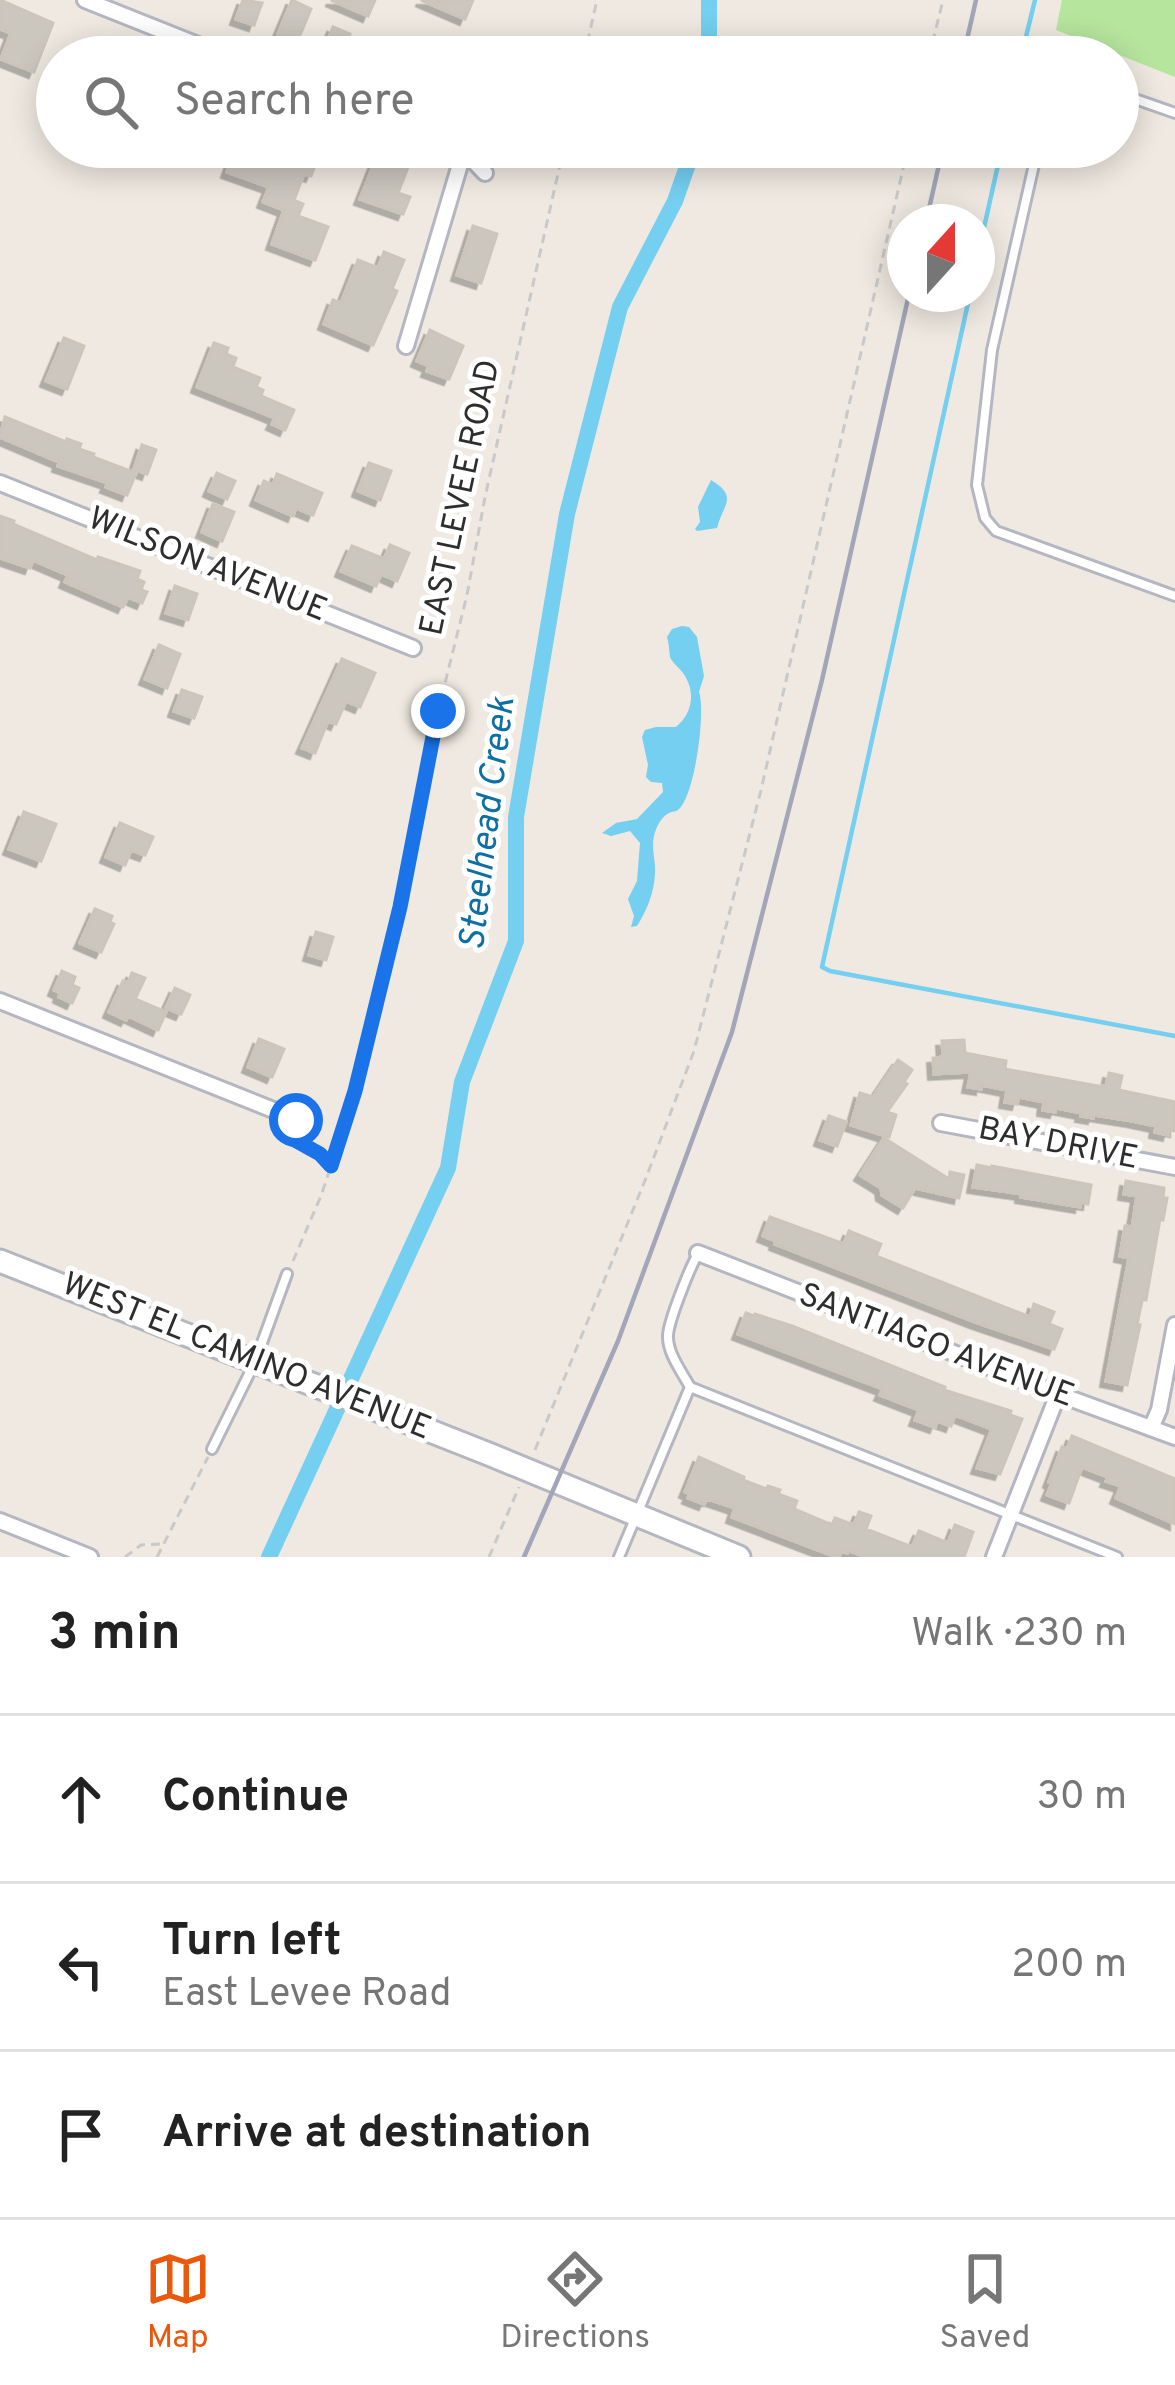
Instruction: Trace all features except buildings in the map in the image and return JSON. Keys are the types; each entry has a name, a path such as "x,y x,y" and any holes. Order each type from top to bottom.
{"main road":[{"name":"WEST EL CAMINO AVENUE","path":"0,1261 739,1557"}],"street":[{"path":"86,0 176,36"},
{"path":"406,346 454,168"},
{"path":"480,168 485,172"},
{"name":"WILSON AVENUE","path":"0,484 413,648"},
{"path":"0,1001 296,1120"},
{"name":"BAY DRIVE","path":"941,1123 1175,1167"},
{"name":"SANTIAGO AVENUE","path":"698,1253 1175,1437"},
{"path":"1151,1428 1159,1410 1175,1325"},
{"path":"994,1557 1058,1394"},
{"path":"0,1521 90,1557"}],"lane":[{"path":"1139,100 1175,113"},
{"path":"1033,168 992,350 977,485 985,518 996,531 1175,596"},
{"path":"698,1253 668,1335 675,1360 691,1387 1117,1557"},
{"path":"212,1449 255,1362 287,1274"},
{"path":"619,1557 691,1387"}],"path":[{"path":"589,36 597,0"},
{"path":"934,36 943,0"},
{"name":"EAST LEVEE ROAD","path":"287,1274 331,1166 355,1091 400,907 438,711 559,168"},
{"path":"489,1557 638,1200 694,1051 761,790 903,168"},
{"path":"296,1120 293,1139 331,1166"},
{"path":"157,1557 212,1449"},
{"path":"125,1557 141,1545 163,1545"}],"green space":[{"path":"1062,0 1175,0 1175,77 1139,63 1139,36 1071,36 1056,30"}],"water":[{"path":"711,480 725,491 727,501 717,528 697,531 698,507"},
{"path":"682,626 697,637 704,676 699,692 698,753 684,802 656,829 652,895 637,926 631,927 634,916 628,899 637,881 640,843 630,831 611,836 602,833 616,823 637,819 663,792 662,783 646,777 642,737 645,730 676,727 689,709 690,687 670,657 667,637"}],"waterway":[{"name":"Steelhead Creek","path":"709,0 709,36"},
{"path":"1026,36 1035,0"},
{"name":"Steelhead Creek","path":"269,1557 448,1168 462,1082 516,941 516,817 567,514 620,307 675,201 687,168"},
{"path":"989,204 997,168"},
{"path":"966,312 822,967 1175,1036"}],"railway":[{"path":"968,36 976,0"},
{"path":"930,204 938,168"},
{"path":"524,1557 618,1341 732,1032 822,680 905,312"}],"route":[{"path":"296,1120 293,1139 331,1166 355,1091 400,907 438,711"}]}
